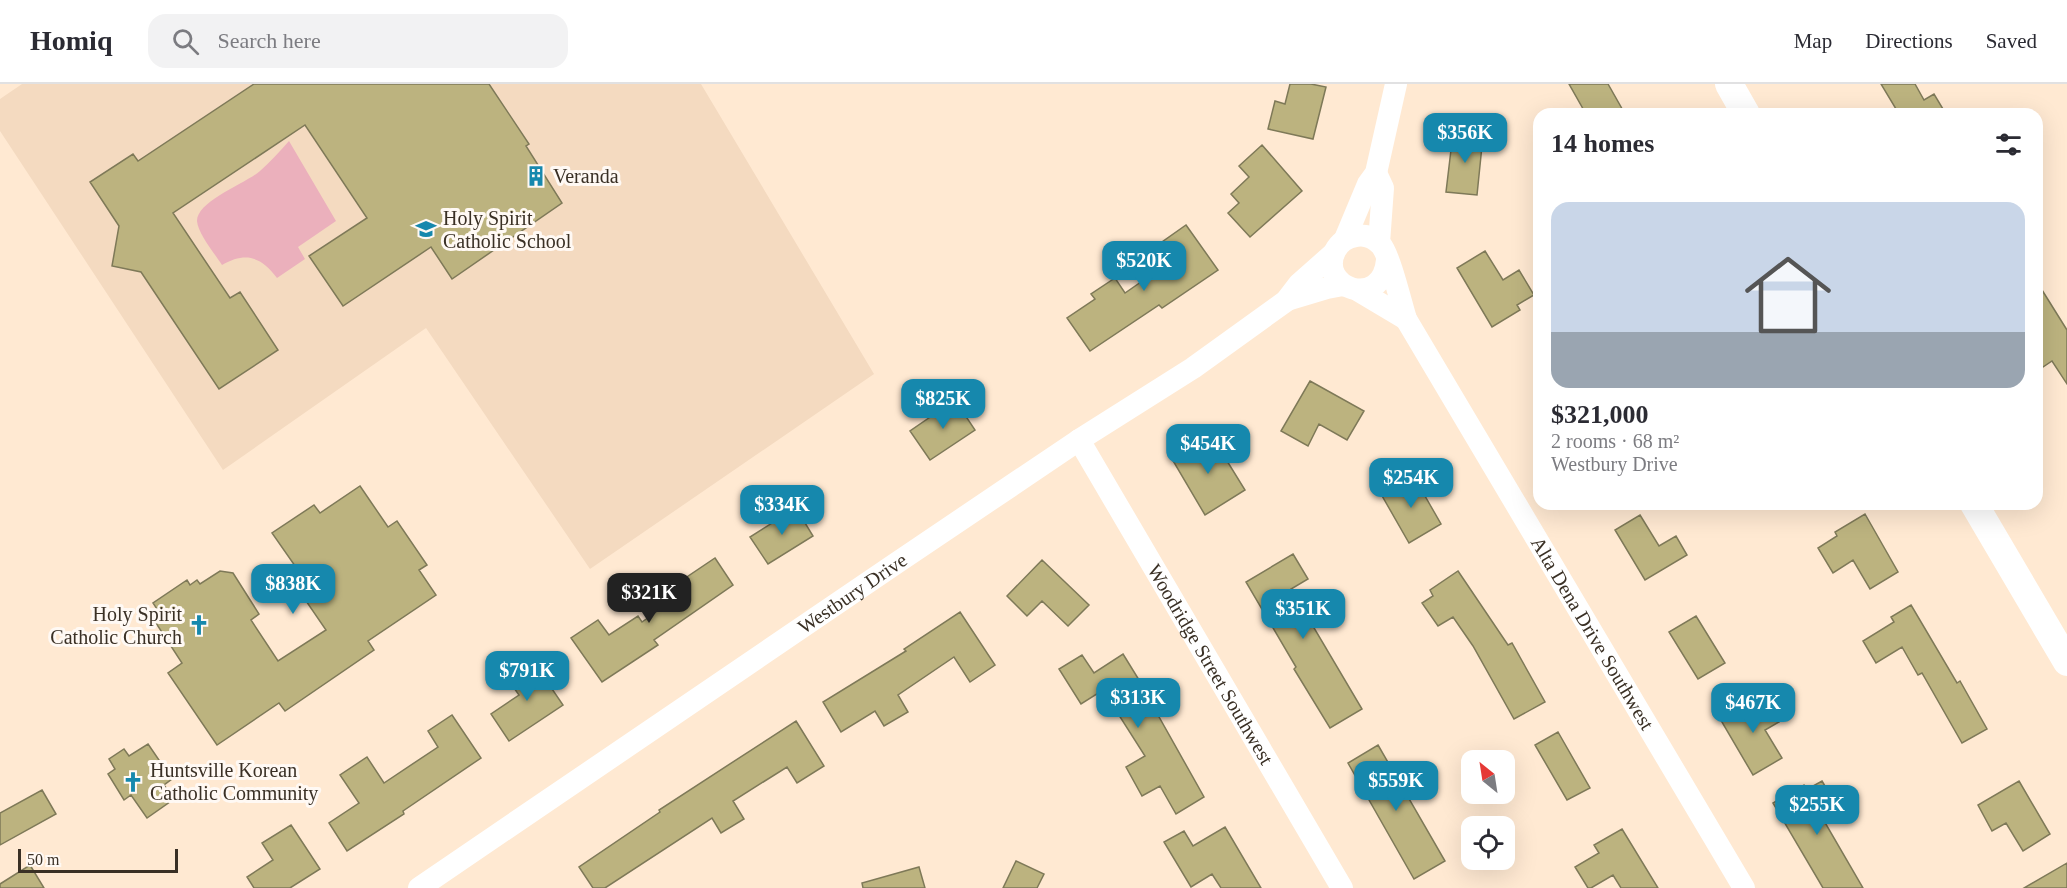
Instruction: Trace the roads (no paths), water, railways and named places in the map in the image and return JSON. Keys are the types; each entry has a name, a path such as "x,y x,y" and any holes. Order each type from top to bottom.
{"main road":[{"path":"1729,84 1743,108"},
{"path":"1978,510 2067,662"}],"street":[{"name":"Westbury Drive","path":"419,888 1079,440 1193,368 1286,301 1299,284 1339,246 1368,184 1376,173 1396,84"},
{"name":"Westbury Drive","path":"1376,173 1383,188 1383,252"},
{"path":"1363,235 1372,238 1383,252 1386,270 1376,285 1351,288 1337,279 1332,262 1339,246 1354,236 1363,235"},
{"name":"Alta Dena Drive Southwest","path":"1383,252 1406,319 1744,888"},
{"name":"Westbury Drive","path":"1286,301 1327,288 1351,288"},
{"name":"Alta Dena Drive Southwest","path":"1351,288 1406,319"},
{"name":"Woodridge Street Southwest","path":"1079,440 1342,888"}],"place":[{"name":"Veranda","path":"536,176"},
{"name":"Holy Spirit Catholic School","path":"426,229"},
{"name":"Holy Spirit Catholic Church","path":"199,625"},
{"name":"Huntsville Korean Catholic Community","path":"133,782"}]}
